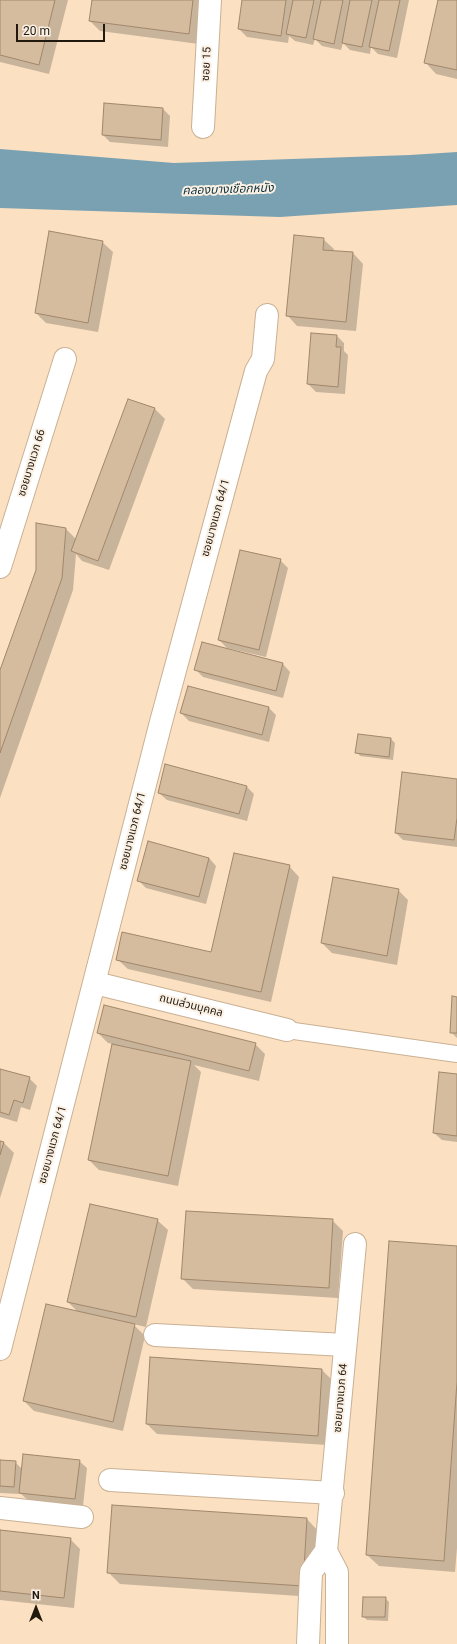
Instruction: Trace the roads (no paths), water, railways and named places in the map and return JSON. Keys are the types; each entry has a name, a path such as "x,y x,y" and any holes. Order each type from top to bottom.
{"street":[{"name":"ซอย 15","path":"203,127 210,0"},
{"name":"ซอยบางแวก 64/1","path":"0,1349 181,645 256,371 263,359 267,315"},
{"name":"ซอยบางแวก 66","path":"0,567 65,359"},
{"name":"ถนนส่วนบุคคล","path":"95,983 287,1030"},
{"name":"ซอยบางแวก 64","path":"308,1644 311,1572 326,1551 333,1493 355,1244"},
{"path":"155,1335 345,1345"},
{"path":"110,1480 333,1493"},
{"path":"0,1508 82,1517"},
{"path":"326,1551 337,1572 337,1644"}],"lane":[{"path":"287,1030 457,1054"}],"water":[{"name":"คลองบางเชือกหนัง","path":"0,149 174,163 457,152 457,205 280,217 0,208"}]}
